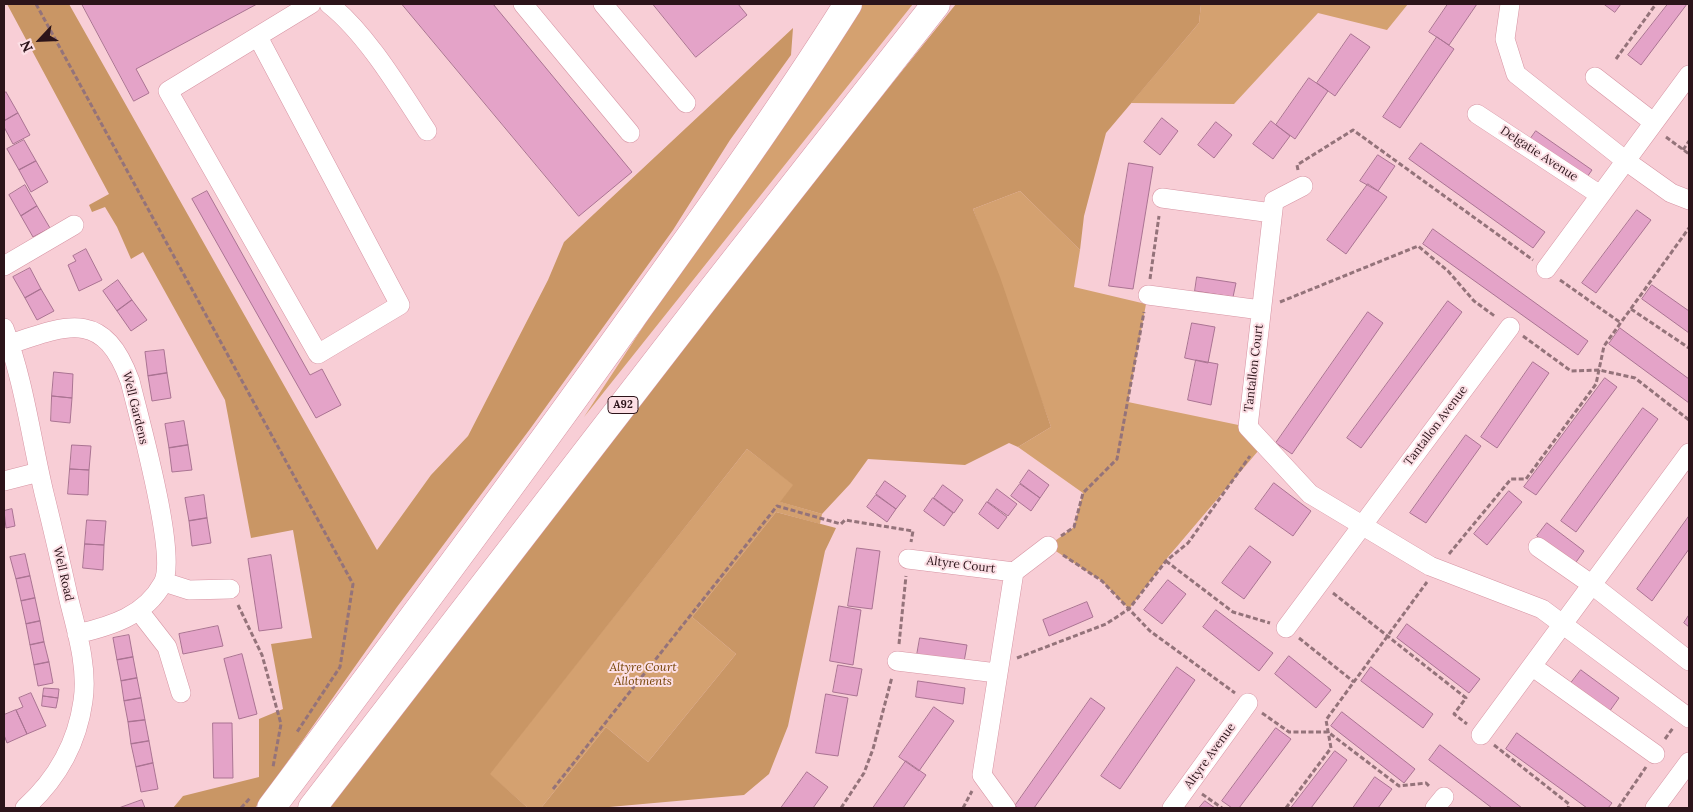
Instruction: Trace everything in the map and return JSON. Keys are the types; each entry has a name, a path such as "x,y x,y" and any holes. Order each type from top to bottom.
{"highway":[{"path":"263,801 526,466 665,272 815,56 848,4"},
{"name":"A92","path":"312,808 704,300 936,4"}],"street":[{"path":"258,37 400,305 318,354 168,91 311,4"},
{"path":"328,4 340,13 380,61 427,131"},
{"path":"523,4 630,133"},
{"path":"604,4 686,104"},
{"path":"1510,4 1505,39 1516,74 1626,161 1671,193 1689,200"},
{"path":"1546,269 1689,75"},
{"path":"1595,77 1652,124"},
{"name":"Delgatie Avenue","path":"1477,114 1600,194"},
{"path":"1162,198 1272,213 1274,201 1303,186"},
{"name":"Tantallon Court","path":"1261,441 1248,427 1272,213"},
{"path":"4,266 74,225"},
{"name":"Tantallon Court","path":"1148,295 1261,310"},
{"name":"Well Gardens","path":"7,336 42,333 75,326 99,334 113,346 123,361 130,381 167,544 168,564 164,582"},
{"name":"Tantallon Avenue","path":"1286,628 1510,327"},
{"name":"Well Road","path":"7,336 77,634 84,690 78,727 70,750 40,795 25,808"},
{"path":"1261,441 1310,494 1437,569 1542,609 1689,718"},
{"path":"1481,735 1689,453"},
{"path":"4,481 39,472"},
{"path":"1014,572 1048,546"},
{"path":"1538,547 1591,584 1689,661"},
{"name":"Altyre Court","path":"908,559 1014,572 982,776 1006,808"},
{"path":"77,634 107,627 139,611 164,582 189,590 230,589"},
{"path":"139,611 167,647 181,692"},
{"path":"897,662 998,669"},
{"path":"1533,667 1655,754"},
{"name":"Altyre Avenue","path":"1172,808 1248,703"},
{"path":"1655,808 1689,762"}],"path":[{"path":"36,4 353,584 340,667 293,738"},
{"path":"1616,59 1656,4"},
{"path":"1652,124 1689,154"},
{"path":"1303,186 1297,165 1352,130 1621,323"},
{"path":"1683,150 1689,141"},
{"path":"1048,546 1074,527 1084,493 1117,459 1148,295 1162,198"},
{"path":"1286,808 1331,748 1326,720 1437,569 1511,479 1526,478 1596,384 1604,346 1689,228"},
{"path":"1261,310 1418,246 1448,271 1474,301 1571,371 1599,370 1635,378 1689,420"},
{"path":"1631,309 1689,348"},
{"path":"998,669 1106,624 1129,609 1166,561 1188,543 1261,441"},
{"path":"553,789 777,506 841,524 845,520 913,531 908,559 897,662 873,749 864,773 841,808"},
{"path":"1166,561 1233,612 1286,628 1354,682"},
{"path":"1320,582 1466,698 1454,714 1569,804 1568,808"},
{"path":"230,589 262,656 282,724 272,770 283,754"},
{"path":"241,808 263,801"}],"green space":[{"path":"854,4 913,4 584,417"},
{"path":"1201,4 1408,4 1387,30 1318,13 1234,104 1131,103 1199,23"},
{"path":"1020,191 1080,250 1074,287 1146,304 1128,402 1248,427 1264,444 1168,557 1129,609 1102,581 1048,546 1074,527 1083,493 1018,447 1051,427 973,209"},
{"name":"Altyre Court Allotments","path":"747,449 794,485 781,502 822,514 820,524 776,512 692,617 736,654 648,762 606,727 541,808 528,808 489,774"}],"shaded area":[{"path":"7,4 69,4 377,550 431,475 468,436 548,280 564,242 793,28 791,55 730,140 673,230 530,429 397,607 255,808 173,808 183,796 259,777 259,719 283,709 271,644 312,638 293,530 251,538 225,400 143,252 131,259 117,227 105,207 92,212 89,205 109,194"},
{"path":"956,4 1201,4 1199,23 1106,133 1084,216 1080,250 1020,191 973,209 1000,277 1051,427 1018,447 1009,443 965,465 868,459 850,484 822,514 780,502 793,485 747,449 490,774 528,808 322,808 683,343"},
{"path":"776,512 836,528 825,551 788,726 769,774 744,795 598,808 541,808 606,727 648,762 736,654 692,617"}],"building":[{"path":"82,4 257,4 136,69 149,93 134,101"},
{"path":"402,4 493,4 632,172 579,216"},
{"path":"653,4 738,4 747,15 696,57"},
{"path":"1448,4 1477,4 1449,45 1429,32"},
{"path":"1604,4 1621,4 1615,12"},
{"path":"1668,4 1687,4 1641,65 1628,55"},
{"path":"1351,34 1370,47 1335,96 1317,83"},
{"path":"1437,37 1454,49 1400,128 1383,117"},
{"path":"1309,78 1328,91 1295,139 1276,125"},
{"path":"6,92 18,113 4,121 4,94"},
{"path":"18,113 30,135 13,144 4,127 4,121"},
{"path":"1162,118 1178,131 1160,155 1144,142"},
{"path":"1271,121 1290,136 1273,159 1253,144"},
{"path":"1216,122 1232,135 1214,158 1198,145"},
{"path":"1536,131 1592,170 1585,180 1529,141"},
{"path":"24,140 36,161 19,170 7,149"},
{"path":"1421,143 1545,232 1533,248 1409,159"},
{"path":"1378,155 1395,166 1378,191 1360,181"},
{"path":"36,161 48,182 31,192 19,170"},
{"path":"1129,163 1153,167 1133,289 1109,286"},
{"path":"1368,184 1387,197 1346,254 1327,240"},
{"path":"25,185 37,206 21,216 9,195"},
{"path":"207,191 310,375 322,369 341,405 316,418 192,199"},
{"path":"37,206 50,228 33,237 21,216"},
{"path":"1637,210 1651,220 1596,293 1582,283"},
{"path":"1433,229 1588,341 1578,355 1423,244"},
{"path":"86,249 102,280 79,291 68,265 76,261 73,256"},
{"path":"30,268 41,289 25,298 13,277"},
{"path":"1197,277 1236,283 1233,297 1195,291"},
{"path":"118,280 132,300 117,311 103,291"},
{"path":"1652,285 1689,311 1689,333 1642,299"},
{"path":"41,289 54,311 37,320 25,298"},
{"path":"132,300 147,320 131,331 117,311"},
{"path":"1448,301 1462,312 1361,448 1347,438"},
{"path":"1368,312 1383,323 1292,454 1276,443"},
{"path":"1192,323 1215,327 1208,363 1185,358"},
{"path":"1620,328 1689,379 1689,403 1609,344"},
{"path":"164,350 167,373 148,376 145,352"},
{"path":"1196,360 1218,364 1211,405 1188,400"},
{"path":"1533,362 1549,373 1497,448 1481,437"},
{"path":"54,372 73,374 72,398 52,396"},
{"path":"167,373 171,398 152,401 148,376"},
{"path":"1605,378 1617,387 1536,495 1524,487"},
{"path":"52,396 72,398 70,423 51,421"},
{"path":"1643,408 1658,419 1576,532 1561,521"},
{"path":"184,421 188,445 169,448 165,424"},
{"path":"1466,435 1481,446 1426,523 1410,513"},
{"path":"72,445 91,446 89,470 70,469"},
{"path":"188,445 192,470 172,472 169,448"},
{"path":"70,469 89,470 88,495 68,494"},
{"path":"1029,470 1049,485 1040,498 1020,483"},
{"path":"885,481 906,496 896,509 876,494"},
{"path":"1274,483 1311,511 1293,536 1255,509"},
{"path":"1020,484 1040,498 1031,511 1011,496"},
{"path":"943,485 963,500 954,513 934,498"},
{"path":"997,489 1017,504 1008,516 988,502"},
{"path":"1509,491 1522,502 1487,545 1474,534"},
{"path":"204,495 207,518 189,521 185,498"},
{"path":"876,495 896,509 887,522 867,507"},
{"path":"933,498 953,513 944,526 924,511"},
{"path":"987,502 1007,517 998,529 979,514"},
{"path":"12,509 15,526 6,528 4,511"},
{"path":"1689,516 1689,549 1652,601 1637,589"},
{"path":"207,518 211,543 192,546 189,521"},
{"path":"87,520 106,521 104,545 85,544"},
{"path":"1547,523 1584,551 1574,565 1537,536"},
{"path":"85,544 104,545 103,570 83,568"},
{"path":"1250,546 1271,562 1244,599 1222,583"},
{"path":"857,548 880,551 872,609 848,606"},
{"path":"25,554 30,576 16,579 10,557"},
{"path":"271,555 282,628 259,631 248,559"},
{"path":"30,576 35,598 21,601 16,579"},
{"path":"1168,580 1186,594 1162,624 1144,610"},
{"path":"35,598 40,621 26,624 21,601"},
{"path":"1087,602 1093,617 1049,636 1043,620"},
{"path":"839,606 861,610 853,665 830,661"},
{"path":"1216,610 1273,653 1259,671 1203,627"},
{"path":"1689,615 1689,627 1684,623"},
{"path":"40,621 44,642 30,645 26,624"},
{"path":"1407,624 1480,679 1469,693 1397,638"},
{"path":"218,626 223,646 183,654 179,634"},
{"path":"129,635 133,657 117,660 113,638"},
{"path":"920,638 967,645 964,662 917,655"},
{"path":"44,642 49,662 34,665 30,645"},
{"path":"242,654 257,714 239,719 224,659"},
{"path":"1289,656 1331,690 1316,708 1275,674"},
{"path":"133,657 137,678 121,681 117,660"},
{"path":"49,662 53,683 38,686 34,665"},
{"path":"838,665 862,669 857,696 833,692"},
{"path":"1177,667 1195,680 1120,789 1101,776"},
{"path":"1371,667 1433,714 1423,728 1361,681"},
{"path":"1581,670 1619,698 1609,712 1571,683"},
{"path":"137,678 141,698 124,701 121,681"},
{"path":"918,681 965,688 963,704 916,697"},
{"path":"44,688 59,689 58,698 43,696"},
{"path":"31,693 46,726 27,734 16,710 23,707 19,698"},
{"path":"826,694 848,698 838,756 816,753"},
{"path":"43,696 58,698 56,708 42,706"},
{"path":"141,698 145,720 128,722 124,701"},
{"path":"1091,698 1105,708 1034,808 1018,808 1015,806"},
{"path":"934,707 954,721 919,771 899,757"},
{"path":"16,710 27,734 7,743 4,735 4,715"},
{"path":"1342,712 1415,769 1404,783 1331,726"},
{"path":"145,720 149,741 131,744 128,722"},
{"path":"213,723 232,723 233,778 214,778"},
{"path":"1276,728 1291,739 1239,808 1232,808 1222,801"},
{"path":"1517,733 1612,803 1608,808 1587,808 1506,749"},
{"path":"149,741 153,763 136,767 131,744"},
{"path":"1440,745 1522,808 1492,808 1429,760"},
{"path":"1335,751 1347,760 1311,808 1291,808"},
{"path":"906,761 926,775 903,808 873,808"},
{"path":"153,763 158,789 141,792 136,767"},
{"path":"807,772 828,787 813,808 781,808"},
{"path":"1375,777 1392,789 1378,808 1353,808"},
{"path":"142,800 145,808 119,808"},
{"path":"1205,801 1215,808 1199,808"}]}
